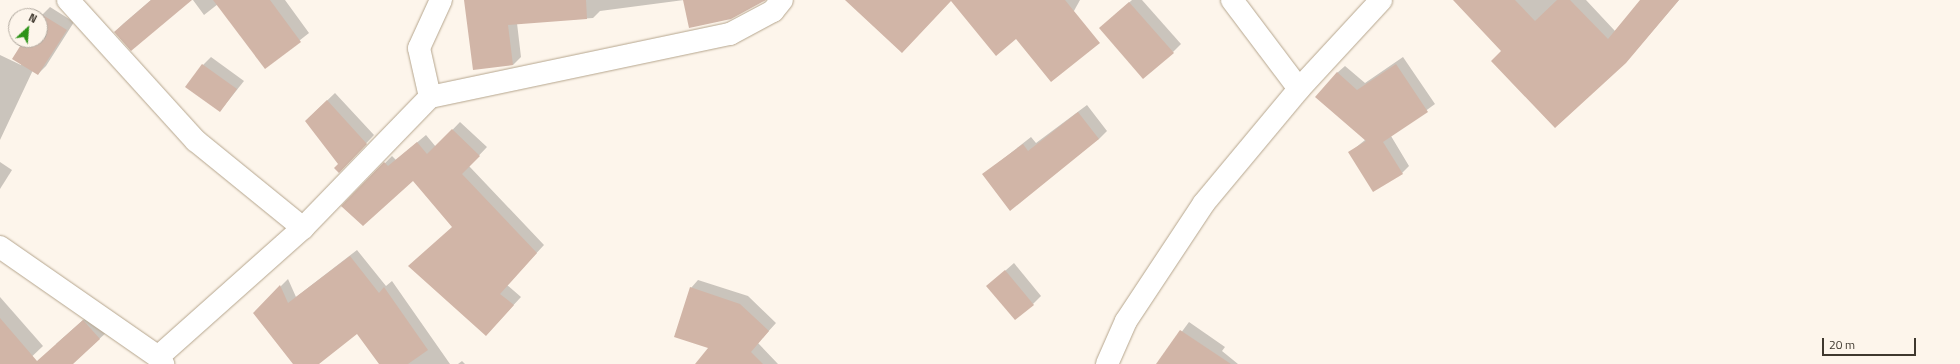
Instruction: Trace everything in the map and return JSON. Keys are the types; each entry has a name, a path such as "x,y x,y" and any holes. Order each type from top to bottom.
{"street":[{"path":"68,0 196,141 303,228"},
{"path":"430,97 419,48 441,0"},
{"path":"0,247 161,360 303,228 430,97 730,34 773,11 782,0"},
{"path":"1232,0 1299,89"},
{"path":"1107,364 1126,321 1204,203 1299,89 1381,0"}],"building":[{"path":"151,0 192,0 131,51 114,32"},
{"path":"213,0 270,0 301,42 265,69"},
{"path":"464,0 586,0 587,19 508,25 513,65 473,70"},
{"path":"683,0 766,0 731,19 689,28"},
{"path":"845,0 1065,0 1100,43 1051,82 1016,39 996,56 951,1 902,53"},
{"path":"1453,0 1515,0 1535,21 1557,0 1570,0 1608,39 1640,0 1679,0 1626,63 1555,128 1491,61 1501,51"},
{"path":"1129,2 1174,53 1143,79 1099,28"},
{"path":"48,18 67,30 38,75 12,59 19,48 48,48"},
{"path":"202,64 237,89 220,112 185,87"},
{"path":"1396,64 1428,112 1383,142 1403,174 1373,192 1348,152 1366,141 1315,97 1337,72 1357,90"},
{"path":"327,100 367,144 339,173 334,168 338,164 305,121"},
{"path":"1078,112 1099,139 1010,211 982,174 1023,144 1028,151"},
{"path":"452,129 480,156 462,174 537,253 500,294 514,305 486,336 408,266 452,227 413,181 363,226 341,206 384,162 388,166 417,142 427,154"},
{"path":"350,256 379,293 384,287 428,350 408,364 379,364 357,334 319,364 293,364 253,313 280,285 288,303"},
{"path":"1005,270 1034,305 1015,320 986,286"},
{"path":"690,287 740,304 769,331 751,352 763,364 695,364 708,348 674,337"},
{"path":"0,318 37,361 83,320 100,339 73,364 0,364"},
{"path":"1180,330 1231,364 1156,364"}]}
